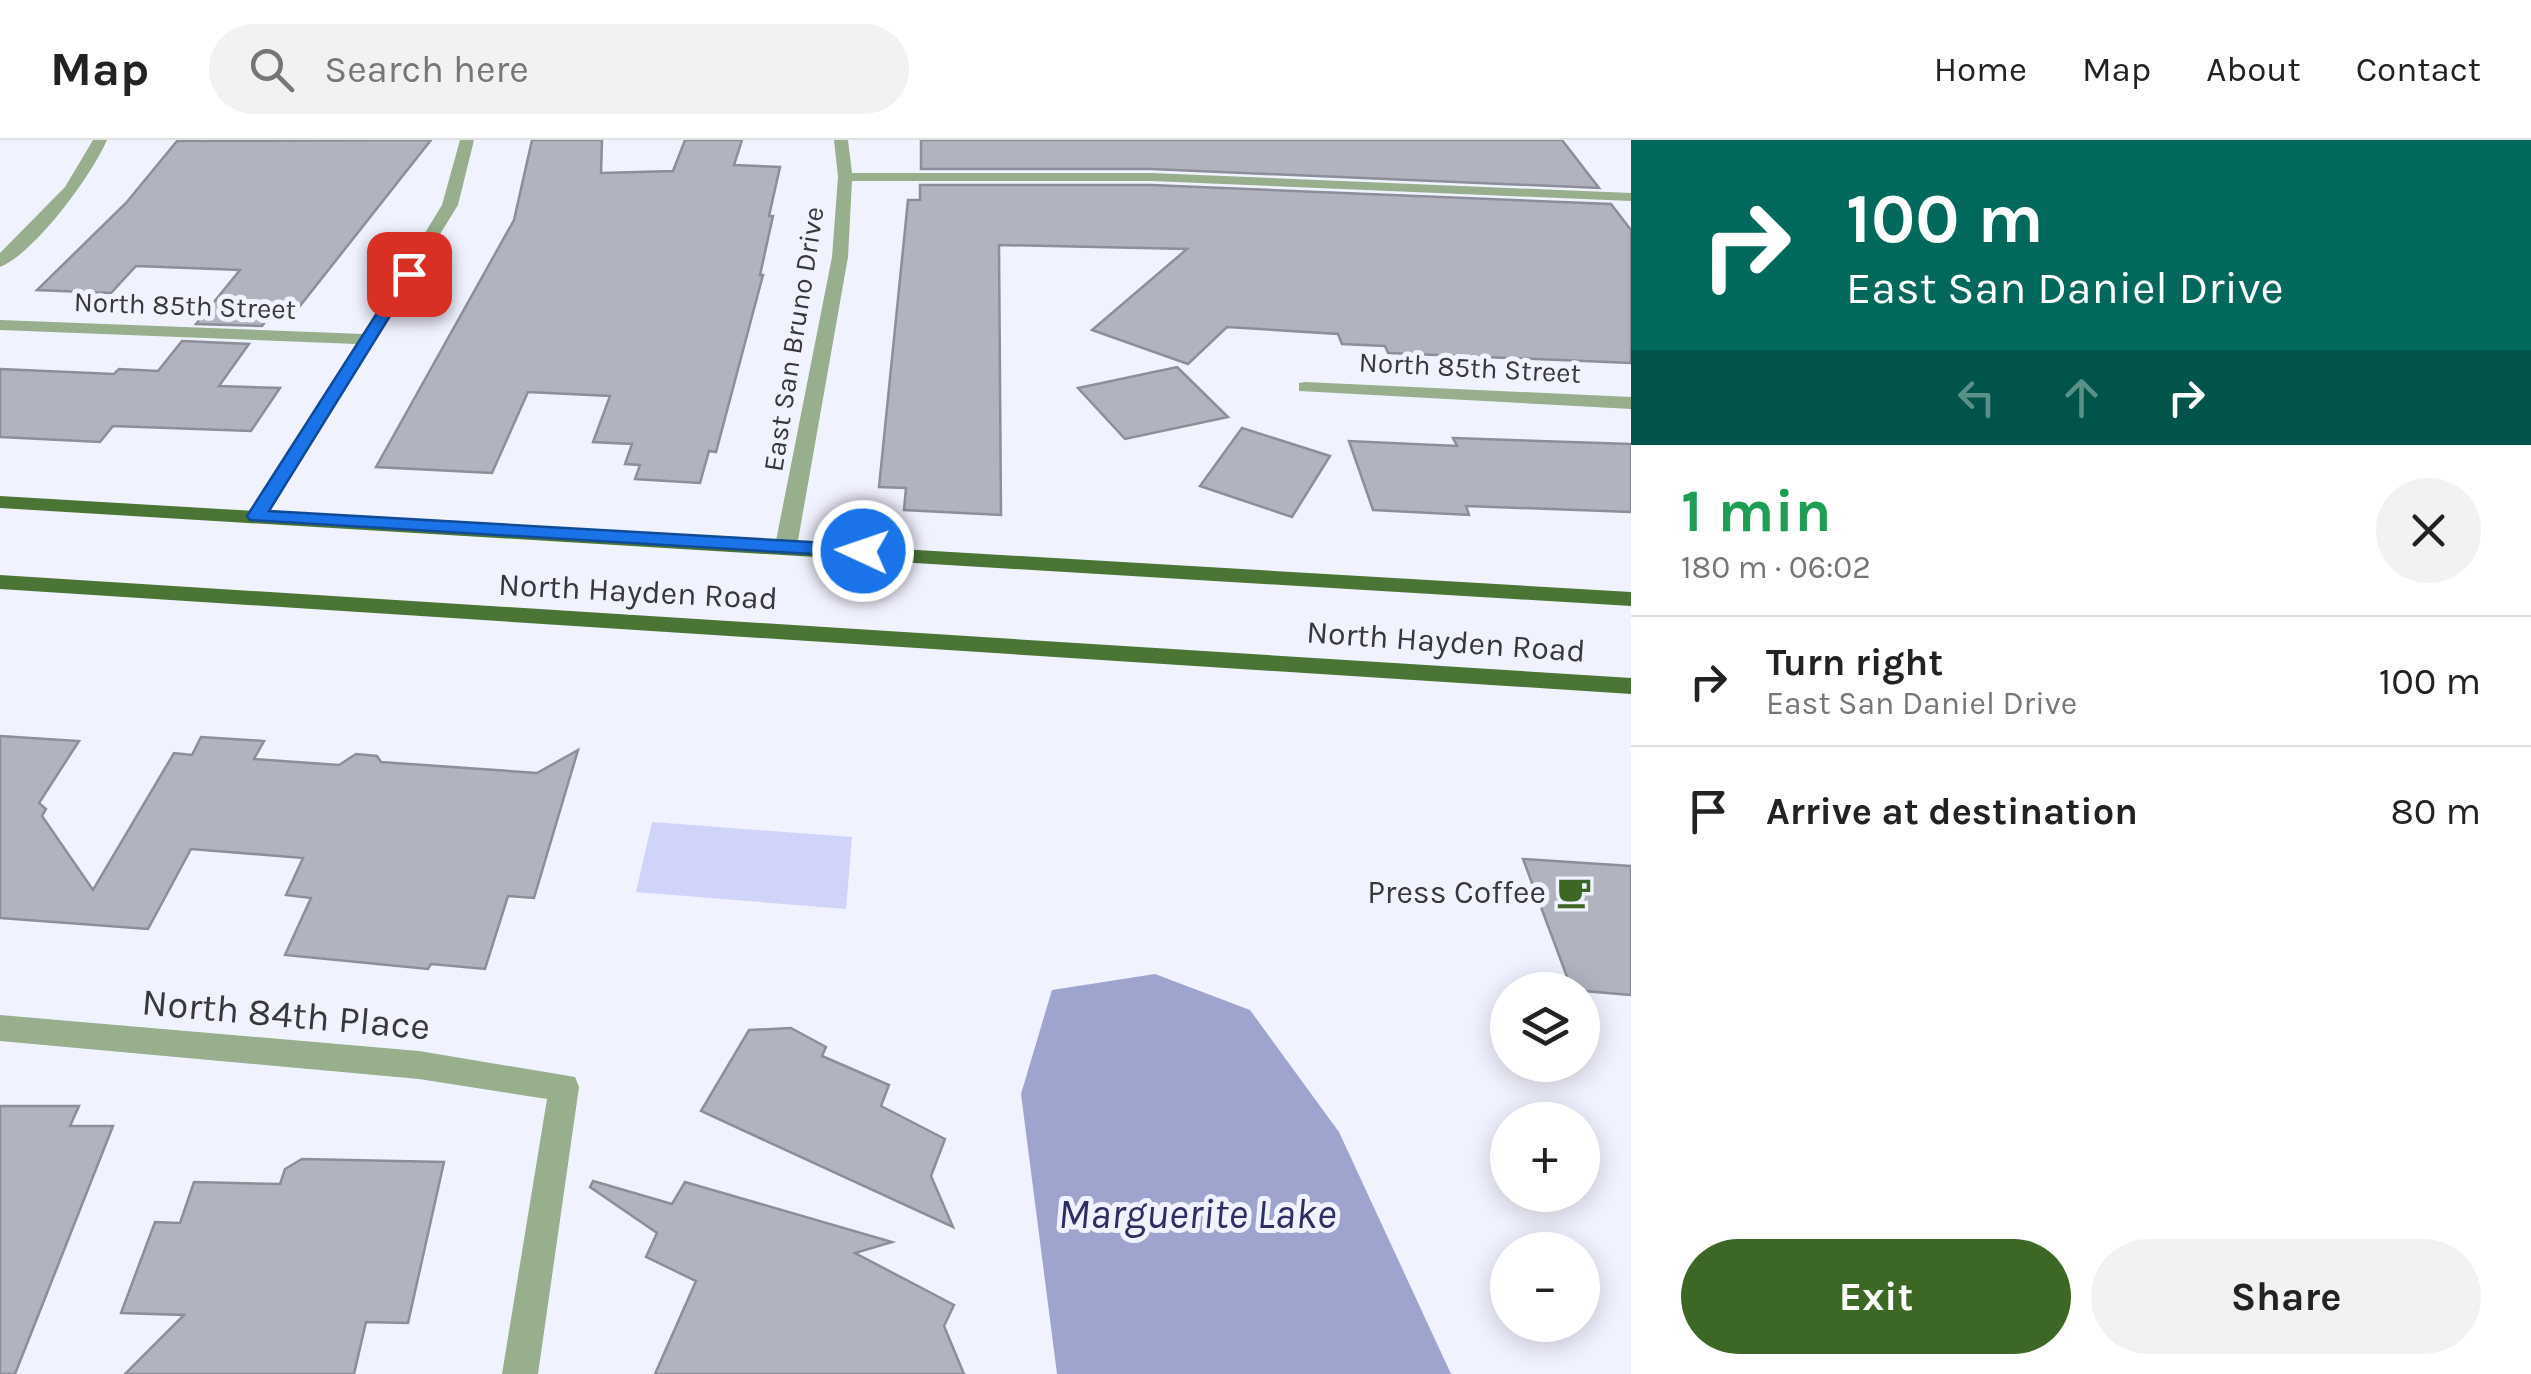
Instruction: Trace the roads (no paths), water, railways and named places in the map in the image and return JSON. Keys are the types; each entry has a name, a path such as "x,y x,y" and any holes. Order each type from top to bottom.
{"main road":[{"name":"North Hayden Road","path":"0,502 1631,599"},
{"name":"North Hayden Road","path":"0,582 1631,686"}],"street":[{"path":"0,262 68,191 95,155 100,140"},
{"path":"257,516 450,204 467,140"},
{"name":"East San Bruno Drive","path":"786,546 840,257 846,177 841,140"},
{"path":"846,177 1151,177 1631,197"},
{"name":"North 85th Street","path":"0,325 367,339"},
{"name":"North 85th Street","path":"1306,387 1631,403"},
{"name":"North 84th Place","path":"0,1028 419,1065 564,1087 520,1374"}],"water":[{"name":"Marguerite Lake","path":"1155,974 1250,1010 1339,1132 1451,1374 1057,1374 1021,1094 1052,990"}],"place":[{"name":"Press Coffee","path":"1574,892"}]}
